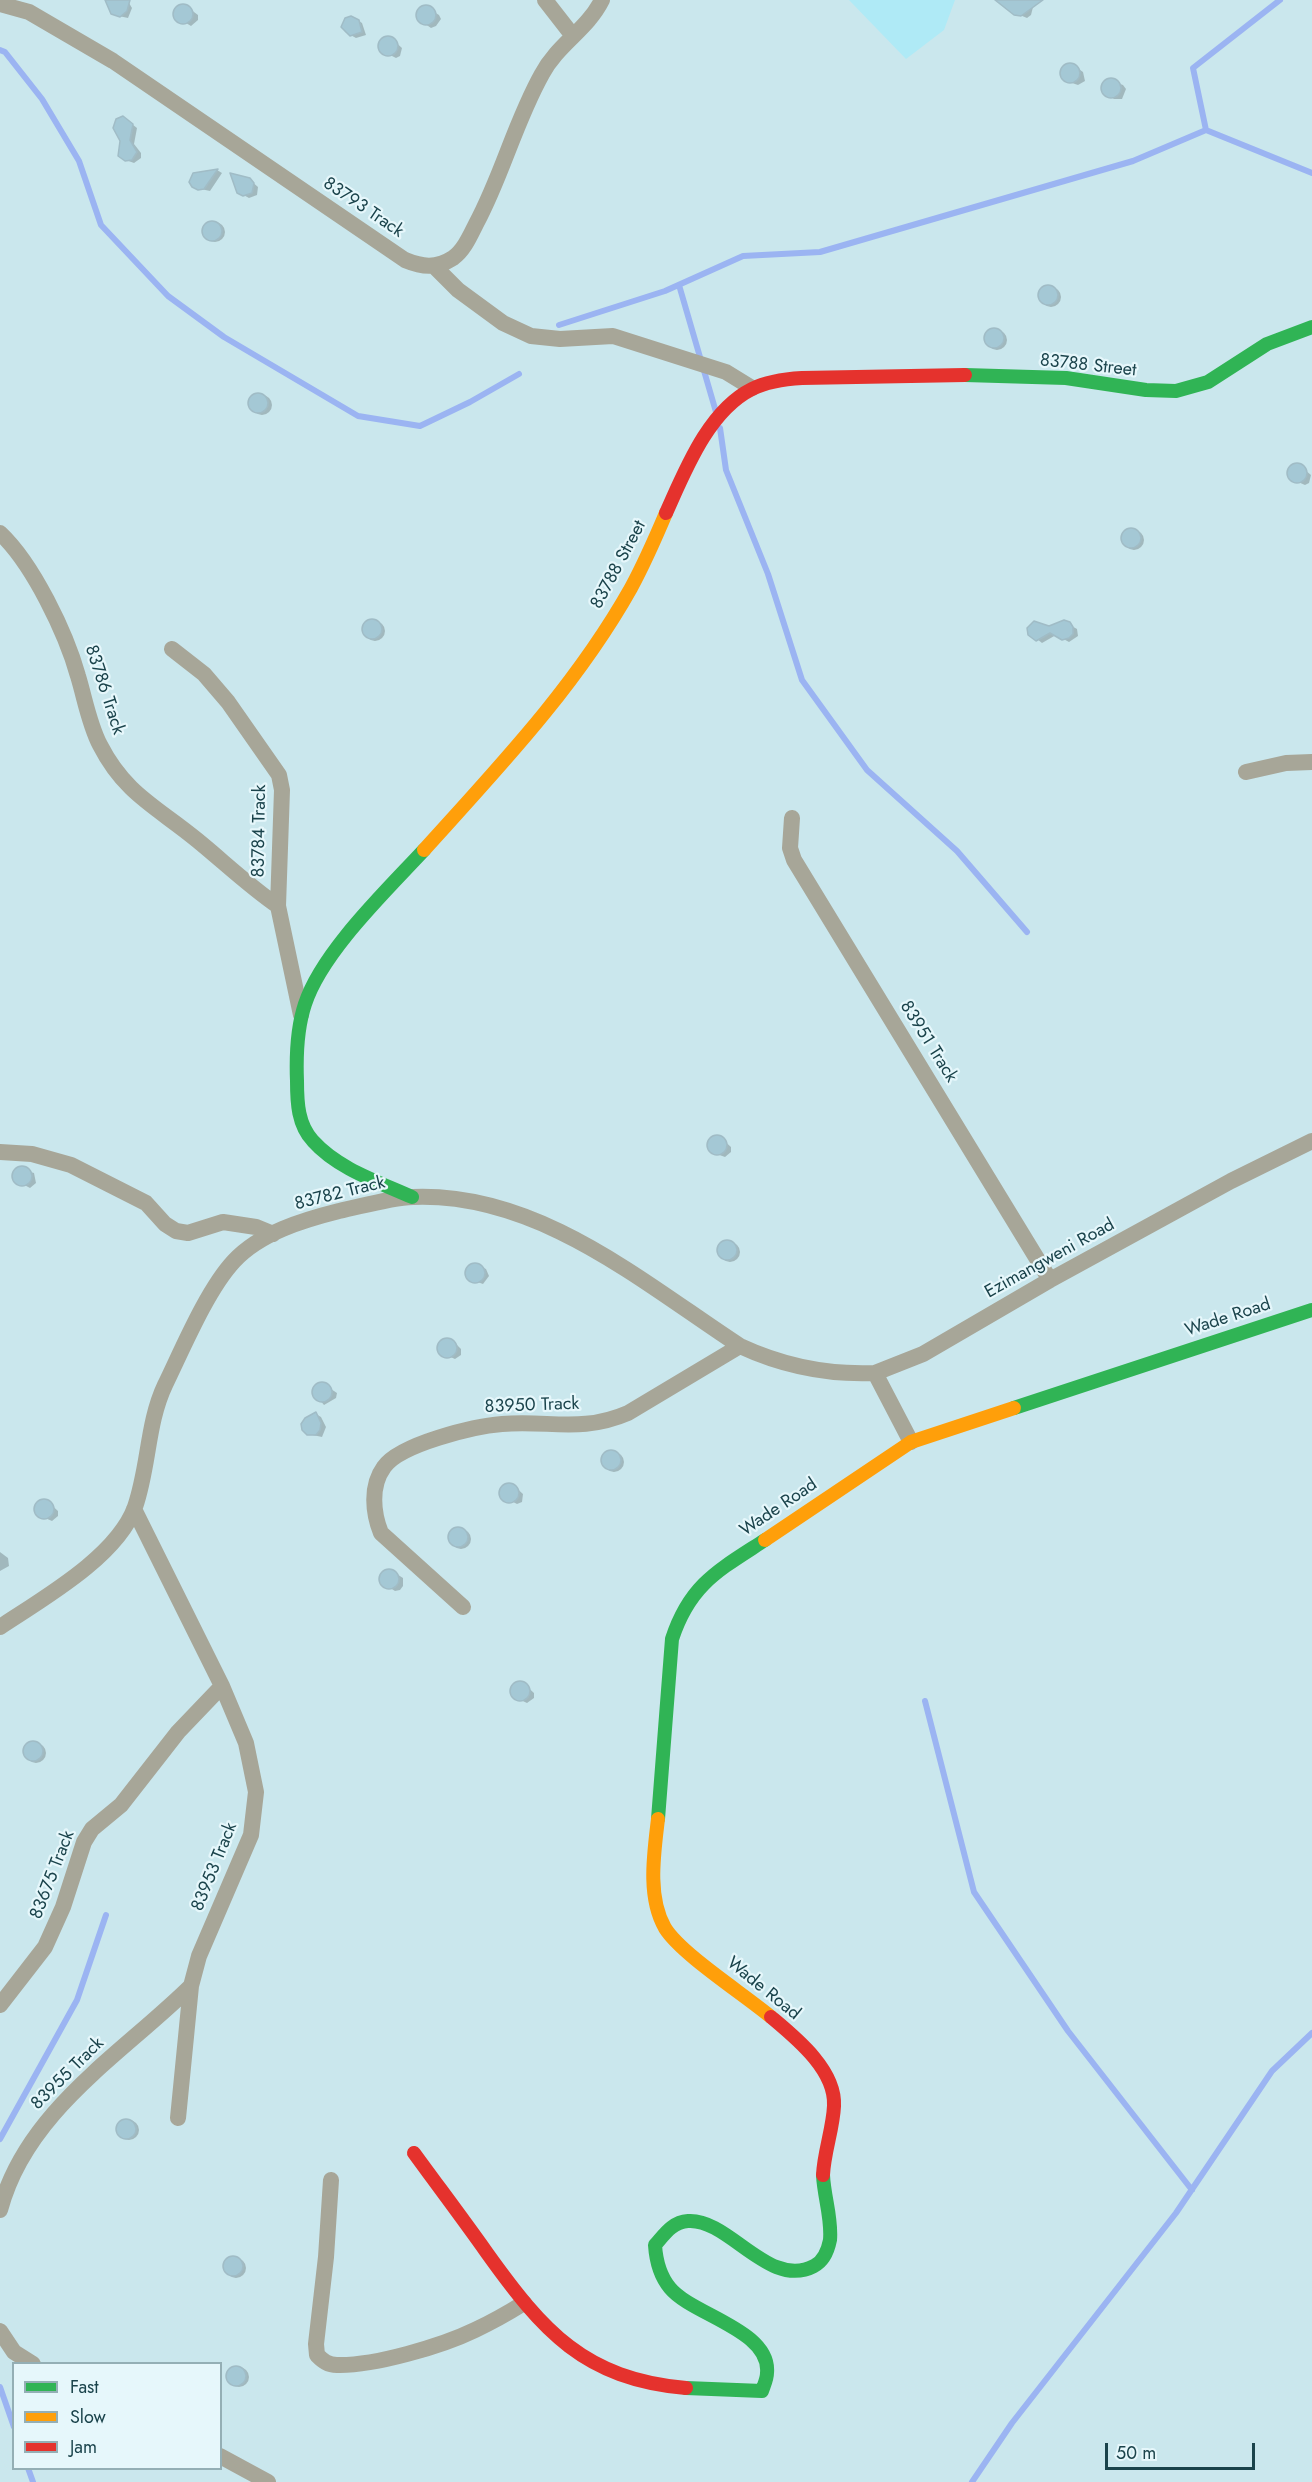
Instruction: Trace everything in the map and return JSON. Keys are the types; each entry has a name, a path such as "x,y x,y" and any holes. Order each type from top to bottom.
{"street":[{"path":"545,0 573,36"},
{"path":"602,0 593,18 552,57 537,83 493,192 464,247 453,257 434,266 458,290 504,323 531,336 561,339 613,336 726,372 752,388"},
{"name":"83793 Track","path":"0,4 29,12 113,61 405,260 422,267 434,266"},
{"name":"83788 Street","path":"411,1197 335,1160 312,1140 303,1127 299,1116 298,1064 302,1015 312,987 337,946 503,762 588,656 633,585 703,440 726,407 752,388 782,381 970,375 1096,381 1154,392 1176,391 1195,388 1219,378 1253,351 1293,332 1312,327"},
{"name":"83786 Track","path":"0,533 20,558 68,643 92,725 116,774 140,799 169,818 240,878 278,906"},
{"name":"83784 Track","path":"172,649 204,674 228,702 279,775 282,790 278,906 302,1015"},
{"path":"1246,772 1286,763 1312,762"},
{"name":"83951 Track","path":"792,818 790,848 794,860 1050,1280"},
{"name":"Ezimangweni Road","path":"875,1372 923,1354 1050,1280 1231,1181 1312,1141"},
{"path":"0,1152 32,1154 71,1165 146,1203 165,1224 176,1231 198,1231 223,1222 256,1227 273,1234"},
{"name":"83782 Track","path":"0,1627 80,1574 114,1539 134,1509 153,1417 164,1386 221,1277 236,1259 273,1234 318,1216 411,1197 468,1201 505,1210 560,1232 599,1253 740,1346 762,1356 826,1372 875,1372"},
{"name":"Wade Road","path":"414,2153 524,2303 559,2341 607,2370 642,2381 712,2393 762,2391 767,2381 768,2365 763,2353 748,2336 701,2312 671,2291 656,2262 655,2245 672,2224 682,2220 711,2226 761,2262 789,2272 811,2269 823,2260 829,2249 830,2222 824,2199 823,2174 834,2099 829,2078 801,2043 692,1954 665,1928 657,1904 656,1864 672,1639 682,1608 696,1588 911,1442 1312,1310"},
{"name":"83950 Track","path":"463,1607 381,1533 375,1519 374,1502 376,1484 384,1466 401,1454 433,1440 476,1427 503,1424 579,1425 613,1420 740,1346"},
{"path":"875,1372 911,1442"},
{"name":"83953 Track","path":"134,1509 222,1686 246,1743 256,1792 255,1817 234,1880 199,1956 191,1986 178,2118"},
{"name":"83675 Track","path":"0,2005 45,1947 63,1906 84,1842 92,1829 121,1805 178,1732 222,1686"},
{"name":"83955 Track","path":"0,2210 8,2181 23,2155 66,2099 191,1986"},
{"path":"331,2180 326,2257 316,2344 317,2355 324,2362 336,2365 379,2360 437,2345 473,2331 524,2303"},
{"path":"0,2331 14,2352 30,2362"},
{"path":"222,2457 268,2482"}],"shaded area":[{"path":"849,0 955,0 944,30 906,59"}],"building":[{"path":"105,0 130,0 127,11 120,17 111,14"},
{"path":"995,0 1043,0 1021,16 1014,15"},
{"path":"183,4 190,7 193,14 190,21 183,24 176,21 173,14 176,7"},
{"path":"426,5 433,8 436,15 433,22 426,25 419,22 416,15 419,8"},
{"path":"351,16 359,20 362,32 350,36 341,27 345,18"},
{"path":"388,36 395,39 398,46 395,53 388,56 381,53 378,46 381,39"},
{"path":"1070,63 1077,66 1080,73 1077,80 1070,83 1063,80 1060,73 1063,66"},
{"path":"1111,78 1118,81 1121,88 1118,95 1111,98 1104,95 1101,88 1104,81"},
{"path":"123,116 133,124 130,140 137,152 132,160 125,161 118,156 120,141 113,128 116,119"},
{"path":"218,169 204,189 198,190 189,182 193,173"},
{"path":"230,173 250,178 254,183 252,193 243,196 237,193"},
{"path":"212,221 219,224 222,231 219,238 212,241 205,238 202,231 205,224"},
{"path":"1048,285 1055,288 1058,295 1055,302 1048,305 1041,302 1038,295 1041,288"},
{"path":"994,328 1001,331 1004,338 1001,345 994,348 987,345 984,338 987,331"},
{"path":"258,393 265,396 268,403 265,410 258,413 251,410 248,403 251,396"},
{"path":"1297,463 1304,466 1307,473 1304,480 1297,483 1290,480 1287,473 1290,466"},
{"path":"1131,528 1138,531 1141,538 1138,545 1131,548 1124,545 1121,538 1124,531"},
{"path":"372,619 379,622 382,629 379,636 372,639 365,636 362,629 365,622"},
{"path":"1064,620 1070,622 1073,627 1073,634 1069,638 1062,640 1050,633 1036,641 1028,635 1027,628 1034,621 1049,626"},
{"path":"717,1135 724,1138 727,1145 724,1152 717,1155 710,1152 707,1145 710,1138"},
{"path":"22,1166 29,1169 32,1176 29,1183 22,1186 15,1183 12,1176 15,1169"},
{"path":"727,1240 734,1243 737,1250 734,1257 727,1260 720,1257 717,1250 720,1243"},
{"path":"475,1263 482,1266 485,1273 482,1280 475,1283 468,1280 465,1273 468,1266"},
{"path":"447,1338 454,1341 457,1348 454,1355 447,1358 440,1355 437,1348 440,1341"},
{"path":"322,1382 329,1385 332,1392 329,1399 322,1402 315,1399 312,1392 315,1385"},
{"path":"316,1412 321,1423 320,1430 316,1435 307,1435 302,1430 301,1424 305,1418"},
{"path":"611,1450 618,1453 621,1460 618,1467 611,1470 604,1467 601,1460 604,1453"},
{"path":"509,1483 516,1486 519,1493 516,1500 509,1503 502,1500 499,1493 502,1486"},
{"path":"44,1499 51,1502 54,1509 51,1516 44,1519 37,1516 34,1509 37,1502"},
{"path":"458,1527 465,1530 468,1537 465,1544 458,1547 451,1544 448,1537 451,1530"},
{"path":"389,1569 396,1572 399,1579 396,1586 389,1589 382,1586 379,1579 382,1572"},
{"path":"520,1681 527,1684 530,1691 527,1698 520,1701 513,1698 510,1691 513,1684"},
{"path":"33,1741 40,1744 43,1751 40,1758 33,1761 26,1758 23,1751 26,1744"},
{"path":"126,2119 133,2122 136,2129 133,2136 126,2139 119,2136 116,2129 119,2122"},
{"path":"233,2256 240,2259 243,2266 240,2273 233,2276 226,2273 223,2266 226,2259"},
{"path":"236,2366 243,2369 246,2376 243,2383 236,2386 229,2383 226,2376 229,2369"}],"waterway":[{"path":"559,325 665,291 743,256 820,252 1133,161 1206,130 1193,68 1280,0"},
{"path":"0,50 5,52 42,99 79,161 101,225 168,296 224,337 358,416 420,426 470,402 519,374"},
{"path":"1206,130 1312,173"},
{"path":"679,285 716,412"},
{"path":"720,428 726,470 768,574 802,680 867,770 957,851 1027,932"},
{"path":"925,1701 974,1892 1068,2031 1192,2190"},
{"path":"0,2139 77,2000 106,1915"},
{"path":"972,2482 1012,2423 1176,2213 1272,2071 1312,2033"},
{"path":"0,2387 12,2421"},
{"path":"29,2470 33,2482"}],"traffic: fast":[{"path":"965,375 1066,378 1146,390 1176,391 1208,382 1267,344 1312,327"},
{"path":"412,1197 347,1167 323,1151 308,1135 301,1121 298,1105 297,1052 300,1023 305,1004 325,964 374,903 424,850"},
{"path":"1014,1408 1312,1310"},
{"path":"658,1819 672,1639 679,1620 697,1591 708,1580 765,1540"},
{"path":"686,2388 762,2391 767,2375 765,2358 757,2345 744,2334 695,2307 670,2288 659,2268 655,2245 673,2226 688,2221 703,2223 719,2230 765,2262 781,2269 797,2271 814,2266 825,2255 830,2240 823,2175"}],"traffic: slow":[{"path":"424,850 535,725 586,659 631,588 666,513"},
{"path":"765,1540 911,1442 1014,1408"},
{"path":"658,1819 653,1875 656,1903 665,1928 699,1962 771,2017"}],"traffic: jam":[{"path":"666,513 690,461 710,427 736,399 752,389 777,381 802,378 965,375"},
{"path":"771,2017 813,2056 829,2080 834,2106 823,2175"},
{"path":"414,2153 507,2281 548,2328 593,2362 620,2374 650,2383 686,2388"}]}
